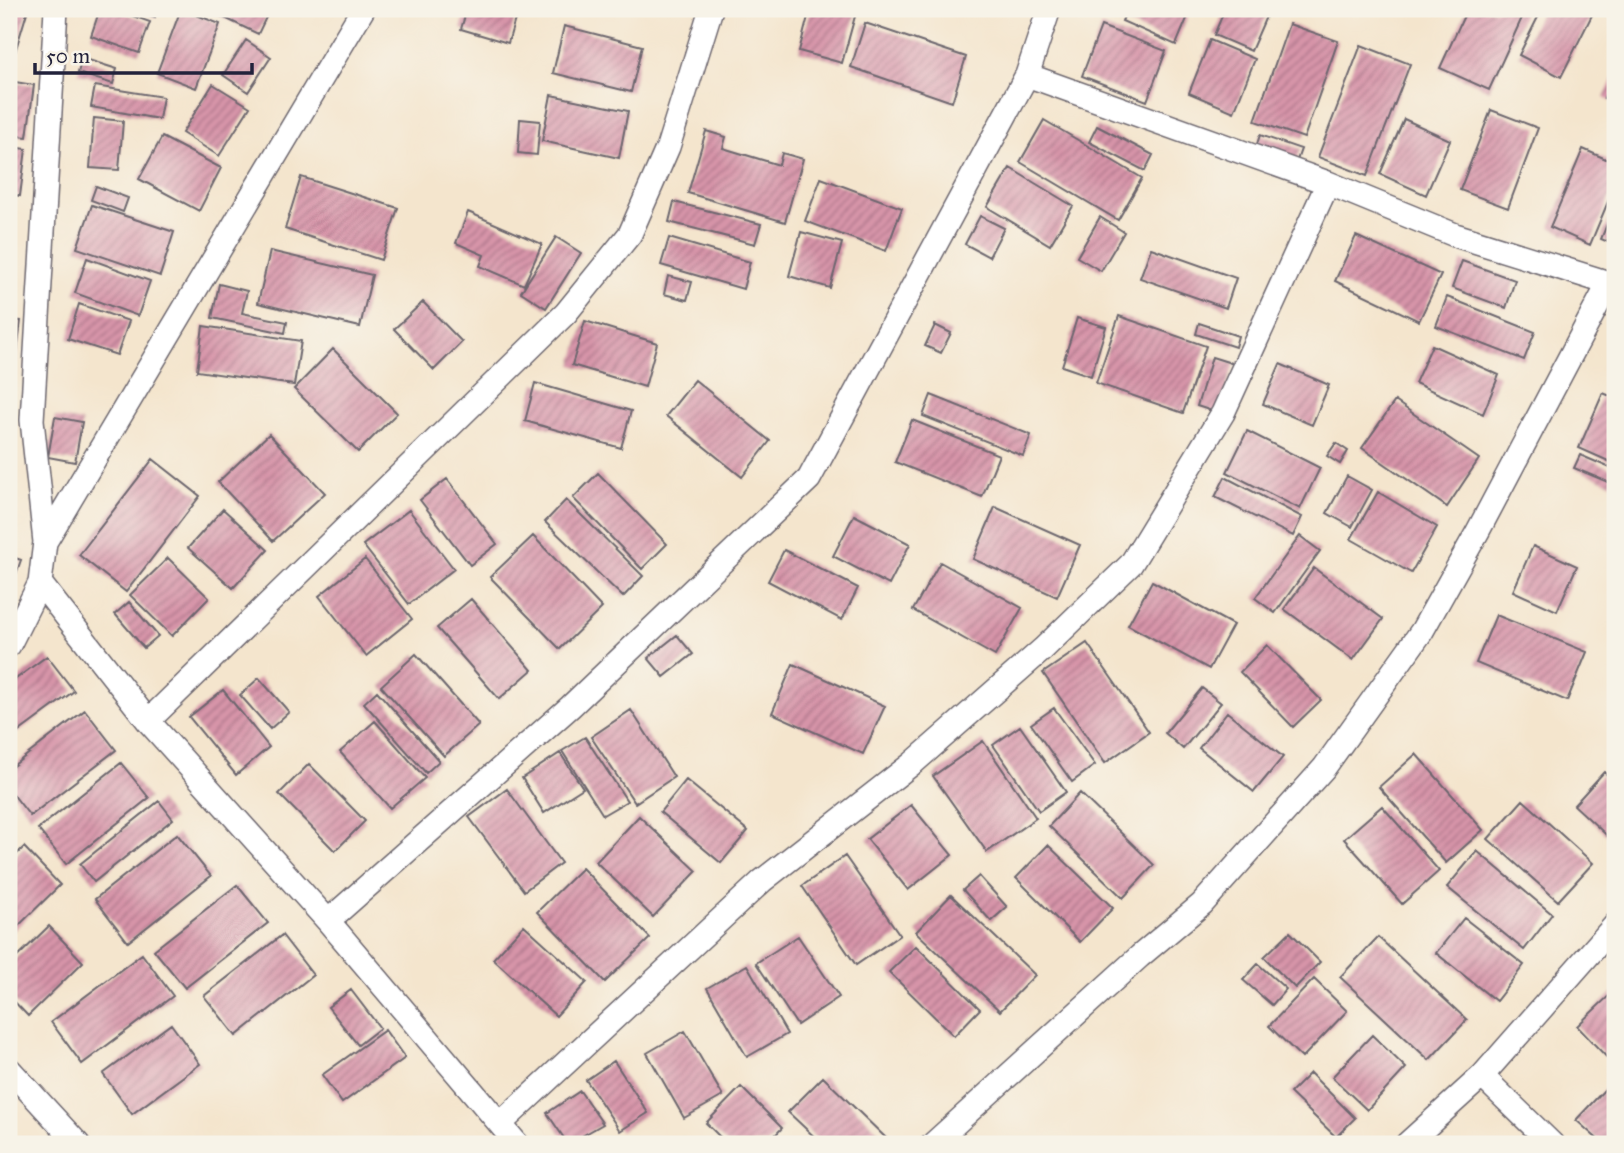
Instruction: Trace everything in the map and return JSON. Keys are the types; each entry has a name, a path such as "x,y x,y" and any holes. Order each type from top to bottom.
{"street":[{"path":"9,645 40,583 45,542 32,420 56,9"},
{"path":"45,542 363,9"},
{"path":"148,721 566,313 630,234 668,147 711,9"},
{"path":"328,921 570,707 809,479 1027,75 1049,9"},
{"path":"933,1144 1140,956 1202,904 1324,768 1422,631 1612,284 1455,235 1328,183 1027,75"},
{"path":"500,1124 762,881 913,763 1043,649 1132,564 1223,413 1328,183"},
{"path":"40,583 148,721 328,921 517,1144"},
{"path":"1407,1144 1482,1076 1615,925"},
{"path":"9,1069 78,1144"},
{"path":"1482,1076 1552,1144"}],"building":[{"path":"9,9 28,9 15,52 9,50"},
{"path":"100,9 113,9 150,22 139,53 91,36"},
{"path":"134,9 158,9 155,17"},
{"path":"181,9 220,24 196,88 157,73"},
{"path":"206,9 270,9 258,34"},
{"path":"467,9 518,9 508,43 461,29"},
{"path":"810,9 857,9 842,63 799,51"},
{"path":"1127,9 1191,9 1176,45 1122,21"},
{"path":"1225,9 1261,9 1268,12 1251,51 1214,35"},
{"path":"1467,9 1526,9 1489,90 1440,68"},
{"path":"1542,9 1594,11 1561,77 1519,55"},
{"path":"865,23 966,57 952,102 851,67"},
{"path":"1289,24 1338,41 1304,138 1255,121"},
{"path":"564,26 642,46 631,92 553,73"},
{"path":"1101,26 1166,51 1147,101 1082,76"},
{"path":"246,40 271,57 248,92 223,75"},
{"path":"1210,40 1255,59 1234,112 1189,93"},
{"path":"1361,45 1410,64 1367,176 1318,157"},
{"path":"82,58 117,69 113,84 78,73"},
{"path":"1615,74 1615,103 1604,98"},
{"path":"9,81 34,85 27,137 9,135"},
{"path":"213,84 250,107 219,156 182,133"},
{"path":"95,86 163,97 159,119 91,107"},
{"path":"551,95 628,111 619,158 542,141"},
{"path":"1491,110 1538,128 1508,208 1460,190"},
{"path":"94,118 123,121 119,170 90,168"},
{"path":"520,119 540,121 537,155 518,153"},
{"path":"1404,119 1450,140 1426,195 1380,174"},
{"path":"1044,120 1142,178 1118,220 1020,162"},
{"path":"1097,126 1153,155 1145,171 1089,142"},
{"path":"706,131 726,137 723,148 779,165 782,153 803,159 785,222 688,193"},
{"path":"1260,135 1301,149 1295,166 1254,153"},
{"path":"162,137 221,168 199,211 139,179"},
{"path":"9,147 26,149 20,196 9,194"},
{"path":"1583,149 1615,163 1615,185 1590,245 1550,227"},
{"path":"1010,168 1073,206 1050,245 987,207"},
{"path":"301,177 398,208 381,260 285,229"},
{"path":"821,178 902,208 886,251 805,221"},
{"path":"96,186 128,198 123,212 91,200"},
{"path":"674,202 761,224 755,244 669,222"},
{"path":"92,205 174,232 160,276 77,248"},
{"path":"1615,205 1615,245 1601,239"},
{"path":"468,212 542,244 524,285 480,266 484,255 456,243"},
{"path":"980,216 1004,228 989,257 965,244"},
{"path":"1100,217 1124,232 1101,271 1077,257"},
{"path":"801,232 842,243 830,288 789,276"},
{"path":"1356,236 1441,275 1419,321 1335,281"},
{"path":"556,237 581,253 546,308 521,292"},
{"path":"669,238 750,262 743,289 661,265"},
{"path":"1151,248 1236,278 1226,308 1140,278"},
{"path":"270,251 372,275 360,327 258,303"},
{"path":"87,258 150,281 138,316 75,293"},
{"path":"1462,261 1515,280 1506,308 1452,288"},
{"path":"9,275 17,276 14,297 9,297"},
{"path":"668,276 692,282 687,300 664,294"},
{"path":"219,284 247,291 242,313 287,322 285,333 212,318"},
{"path":"1447,297 1535,332 1524,360 1436,326"},
{"path":"423,302 462,342 434,370 394,329"},
{"path":"79,304 129,321 117,355 68,339"},
{"path":"1119,316 1206,346 1183,413 1096,383"},
{"path":"1077,318 1106,327 1091,376 1062,366"},
{"path":"9,320 21,321 15,366 9,366"},
{"path":"585,321 657,343 645,387 572,365"},
{"path":"1199,323 1238,336 1235,347 1196,334"},
{"path":"935,325 951,333 941,353 925,346"},
{"path":"203,326 301,341 294,385 197,371"},
{"path":"1432,345 1499,375 1483,414 1415,383"},
{"path":"333,349 397,413 358,452 294,389"},
{"path":"1212,357 1234,364 1218,413 1197,406"},
{"path":"1280,364 1329,385 1312,425 1263,404"},
{"path":"695,380 770,441 742,477 666,416"},
{"path":"535,383 631,411 621,448 525,421"},
{"path":"1603,393 1615,398 1615,464 1579,448"},
{"path":"931,395 1031,435 1023,456 923,416"},
{"path":"1395,401 1479,459 1447,507 1362,448"},
{"path":"55,417 82,422 75,462 48,457"},
{"path":"912,420 999,455 982,497 895,462"},
{"path":"1247,431 1320,468 1300,509 1227,472"},
{"path":"269,434 325,493 273,541 218,482"},
{"path":"1336,443 1348,451 1340,464 1327,456"},
{"path":"1580,455 1615,470 1615,485 1574,468"},
{"path":"153,459 200,496 126,592 79,555"},
{"path":"598,473 667,544 642,569 573,498"},
{"path":"1347,476 1372,490 1352,527 1327,513"},
{"path":"1225,477 1302,517 1293,536 1215,497"},
{"path":"447,479 497,544 470,565 420,500"},
{"path":"1378,492 1437,527 1411,573 1351,539"},
{"path":"566,500 643,576 623,597 545,522"},
{"path":"995,507 1080,545 1057,597 973,559"},
{"path":"223,509 268,550 233,588 188,548"},
{"path":"409,510 454,569 409,604 363,545"},
{"path":"854,515 910,544 889,585 833,556"},
{"path":"533,536 602,608 560,649 490,577"},
{"path":"1300,536 1320,551 1275,613 1255,598"},
{"path":"1533,546 1577,566 1557,611 1513,591"},
{"path":"784,550 858,588 842,620 768,581"},
{"path":"9,556 21,560 16,574 9,572"},
{"path":"168,558 209,598 172,636 130,595"},
{"path":"365,559 412,619 366,656 319,596"},
{"path":"940,562 1022,608 995,656 913,610"},
{"path":"1314,568 1383,619 1353,660 1284,609"},
{"path":"1152,581 1233,625 1209,669 1128,625"},
{"path":"471,599 532,670 499,699 437,628"},
{"path":"129,602 158,636 144,648 115,614"},
{"path":"1496,615 1587,652 1567,701 1476,663"},
{"path":"677,635 693,654 664,677 648,658"},
{"path":"1087,643 1149,732 1105,763 1043,673"},
{"path":"1267,645 1321,700 1293,727 1240,672"},
{"path":"416,654 479,725 444,756 381,686"},
{"path":"47,656 74,691 9,739 9,684"},
{"path":"793,664 885,706 863,754 772,713"},
{"path":"259,678 289,712 270,729 240,695"},
{"path":"1202,688 1221,703 1183,749 1165,733"},
{"path":"223,690 269,747 236,775 189,717"},
{"path":"377,691 439,761 426,773 364,703"},
{"path":"1054,708 1095,765 1072,782 1031,724"},
{"path":"85,710 116,750 30,816 9,789 9,769"},
{"path":"631,710 674,777 635,803 591,737"},
{"path":"1227,712 1283,757 1254,792 1199,748"},
{"path":"375,721 425,778 390,808 340,752"},
{"path":"1020,726 1066,792 1039,811 993,745"},
{"path":"585,737 627,801 603,815 562,751"},
{"path":"983,741 1036,818 987,852 933,776"},
{"path":"560,753 583,788 544,813 522,778"},
{"path":"1416,754 1483,830 1446,863 1379,787"},
{"path":"121,763 149,798 66,864 38,829"},
{"path":"309,764 365,821 335,851 279,794"},
{"path":"1604,772 1615,782 1615,843 1574,805"},
{"path":"686,780 748,831 721,863 660,812"},
{"path":"507,789 561,863 524,891 469,817"},
{"path":"1080,793 1154,865 1123,898 1049,826"},
{"path":"1523,800 1593,863 1558,901 1488,839"},
{"path":"159,801 173,819 94,882 80,864"},
{"path":"911,805 952,855 908,890 867,839"},
{"path":"1382,806 1439,871 1402,904 1344,839"},
{"path":"639,816 697,871 653,917 596,862"},
{"path":"177,834 211,876 128,942 95,899"},
{"path":"1048,845 1113,908 1080,942 1016,878"},
{"path":"24,847 60,885 9,935 9,862"},
{"path":"1477,851 1552,914 1524,950 1447,887"},
{"path":"845,856 900,935 856,965 802,886"},
{"path":"582,868 650,938 605,982 537,912"},
{"path":"979,876 1007,907 991,921 963,890"},
{"path":"237,885 268,923 185,988 154,950"},
{"path":"951,895 1035,975 1000,1011 916,932"},
{"path":"1464,918 1524,965 1496,1001 1436,953"},
{"path":"524,925 587,982 556,1016 493,959"},
{"path":"49,926 83,962 28,1016 9,996 9,965"},
{"path":"1290,932 1320,962 1295,988 1264,957"},
{"path":"282,935 313,975 236,1036 204,996"},
{"path":"798,936 839,997 797,1025 756,963"},
{"path":"1378,937 1467,1020 1429,1060 1340,977"},
{"path":"916,946 980,1009 954,1036 889,972"},
{"path":"142,954 173,996 82,1064 51,1022"},
{"path":"1258,964 1286,989 1272,1005 1243,980"},
{"path":"747,965 787,1034 747,1057 707,988"},
{"path":"1314,979 1347,1011 1302,1058 1269,1026"},
{"path":"351,990 380,1028 358,1045 328,1007"},
{"path":"1615,990 1615,1066 1577,1026"},
{"path":"171,1024 200,1064 132,1114 103,1074"},
{"path":"385,1030 405,1058 342,1103 322,1075"},
{"path":"685,1031 723,1096 684,1118 647,1053"},
{"path":"1372,1035 1406,1068 1367,1110 1332,1077"},
{"path":"614,1061 648,1113 620,1131 586,1080"},
{"path":"1310,1073 1355,1118 1336,1137 1290,1093"},
{"path":"823,1077 888,1140 883,1144 822,1144 788,1112"},
{"path":"741,1087 782,1128 767,1144 727,1144 706,1123"},
{"path":"1607,1087 1615,1094 1615,1144 1603,1144 1576,1120"},
{"path":"580,1091 603,1124 568,1144 547,1113"}]}
